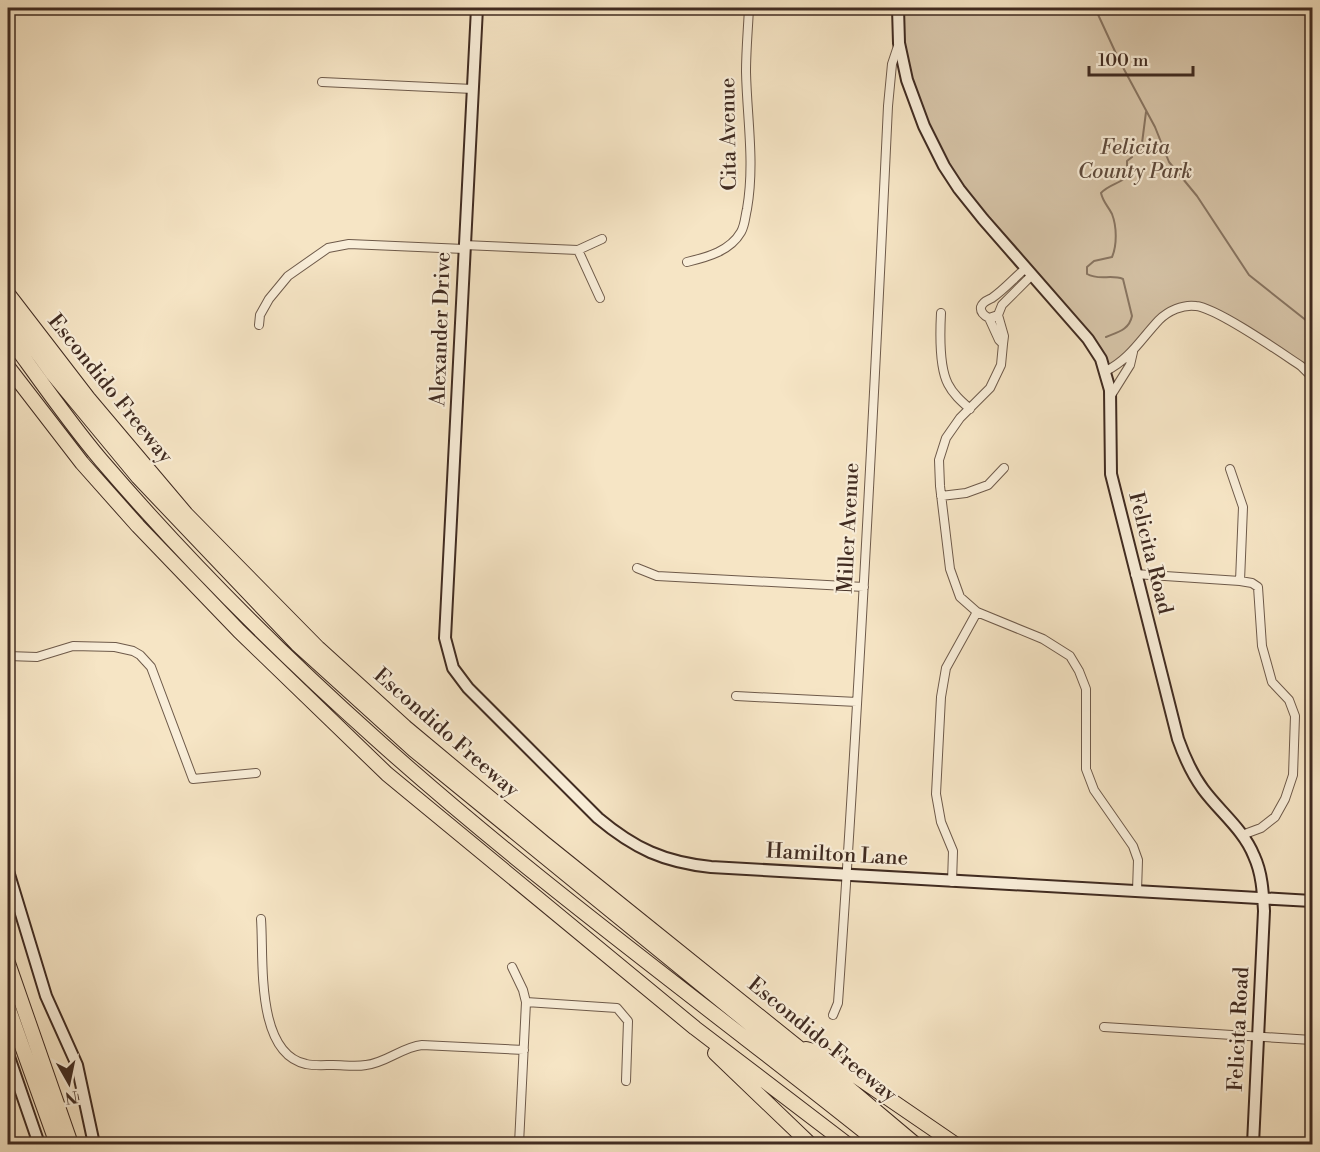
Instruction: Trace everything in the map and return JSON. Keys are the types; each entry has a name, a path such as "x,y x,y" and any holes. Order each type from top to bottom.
{"highway":[{"name":"Escondido Freeway","path":"8,294 88,398 186,514 318,648 405,727 535,836 798,1047 907,1143"},
{"path":"8,312 52,373 138,477 297,644 414,750 847,1104 907,1143"},
{"path":"8,336 100,459 165,532 238,608 375,739 487,834 880,1144"},
{"path":"8,367 82,463 138,526 239,631 379,766 695,1028 847,1144"},
{"path":"8,963 71,1144"},
{"path":"8,1007 57,1144"},
{"path":"695,1028 714,1051 810,1144"},
{"path":"798,1047 822,1053 955,1144"}],"street":[{"name":"Alexander Drive","path":"447,651 445,638 458,418 464,247 477,8"},
{"name":"Cita Avenue","path":"687,262 710,257 727,247 741,232 744,224 751,160 746,71 749,8"},
{"name":"Felicita Road","path":"898,8 899,43 907,81 918,113 944,166 983,219 1088,339 1106,371 1110,397 1111,474 1182,752 1203,789 1242,835 1255,857 1263,898 1261,996 1253,1144"},
{"name":"Miller Avenue","path":"833,1015 838,1003 847,875 888,106 892,64 899,43"},
{"path":"322,82 472,89"},
{"path":"259,325 260,315 288,276 328,248 349,244 578,250 602,240"},
{"path":"578,250 600,298"},
{"path":"1029,272 1002,304 998,315 1004,336 1001,365 990,388 946,438 939,460 950,570 960,597 977,612 1043,639 1070,656 1079,671 1086,689 1086,769 1094,790 1133,846 1138,860 1137,891"},
{"path":"1003,344 989,318 981,312 981,306 1029,272"},
{"path":"1106,371 1122,362 1134,351 1163,316 1182,307 1197,306 1207,308 1301,366 1312,377"},
{"path":"941,313 943,362 947,382 957,397 970,409"},
{"path":"989,318 998,315"},
{"path":"1110,397 1130,365 1134,351"},
{"path":"941,496 966,493 988,485 1004,468"},
{"path":"1230,469 1243,507 1240,580"},
{"path":"637,568 657,576 864,587"},
{"path":"1135,574 1240,580 1258,587 1262,646 1272,682 1289,700 1293,710 1295,723 1293,775 1285,799 1275,816 1268,823 1242,835"},
{"path":"952,882 953,851 941,822 936,794 941,697 946,668 977,612"},
{"path":"8,656 37,657 74,646 115,647 133,651 151,667 193,779 256,773"},
{"name":"Hamilton Lane","path":"447,651 453,668 468,688 598,818 633,845 663,859 694,866 1312,901"},
{"path":"736,696 857,702"},
{"path":"8,871 46,996 77,1065 94,1144"},
{"path":"261,919 267,1014 279,1046 291,1058 306,1064 364,1066 378,1063 411,1046 524,1050"},
{"path":"512,967 526,1002 519,1144"},
{"path":"526,1002 617,1008 628,1021 626,1081"},
{"path":"1104,1027 1312,1040"},
{"path":"8,1054 39,1144"}],"green space":[{"name":"Felicita County Park","path":"898,8 1312,8 1312,361 1310,373 1207,308 1171,311 1134,351 1106,371 1101,359 959,189 907,80"}],"waterway":[{"path":"1095,8 1119,60 1155,127 1169,162 1197,196 1249,275 1312,325"},
{"path":"1141,151 1146,112"},
{"path":"1106,337 1119,332 1131,321 1132,316 1123,279 1092,276 1087,274 1087,267 1094,261 1112,257 1116,230 1112,214 1101,193 1127,177 1127,161 1132,157"}]}
